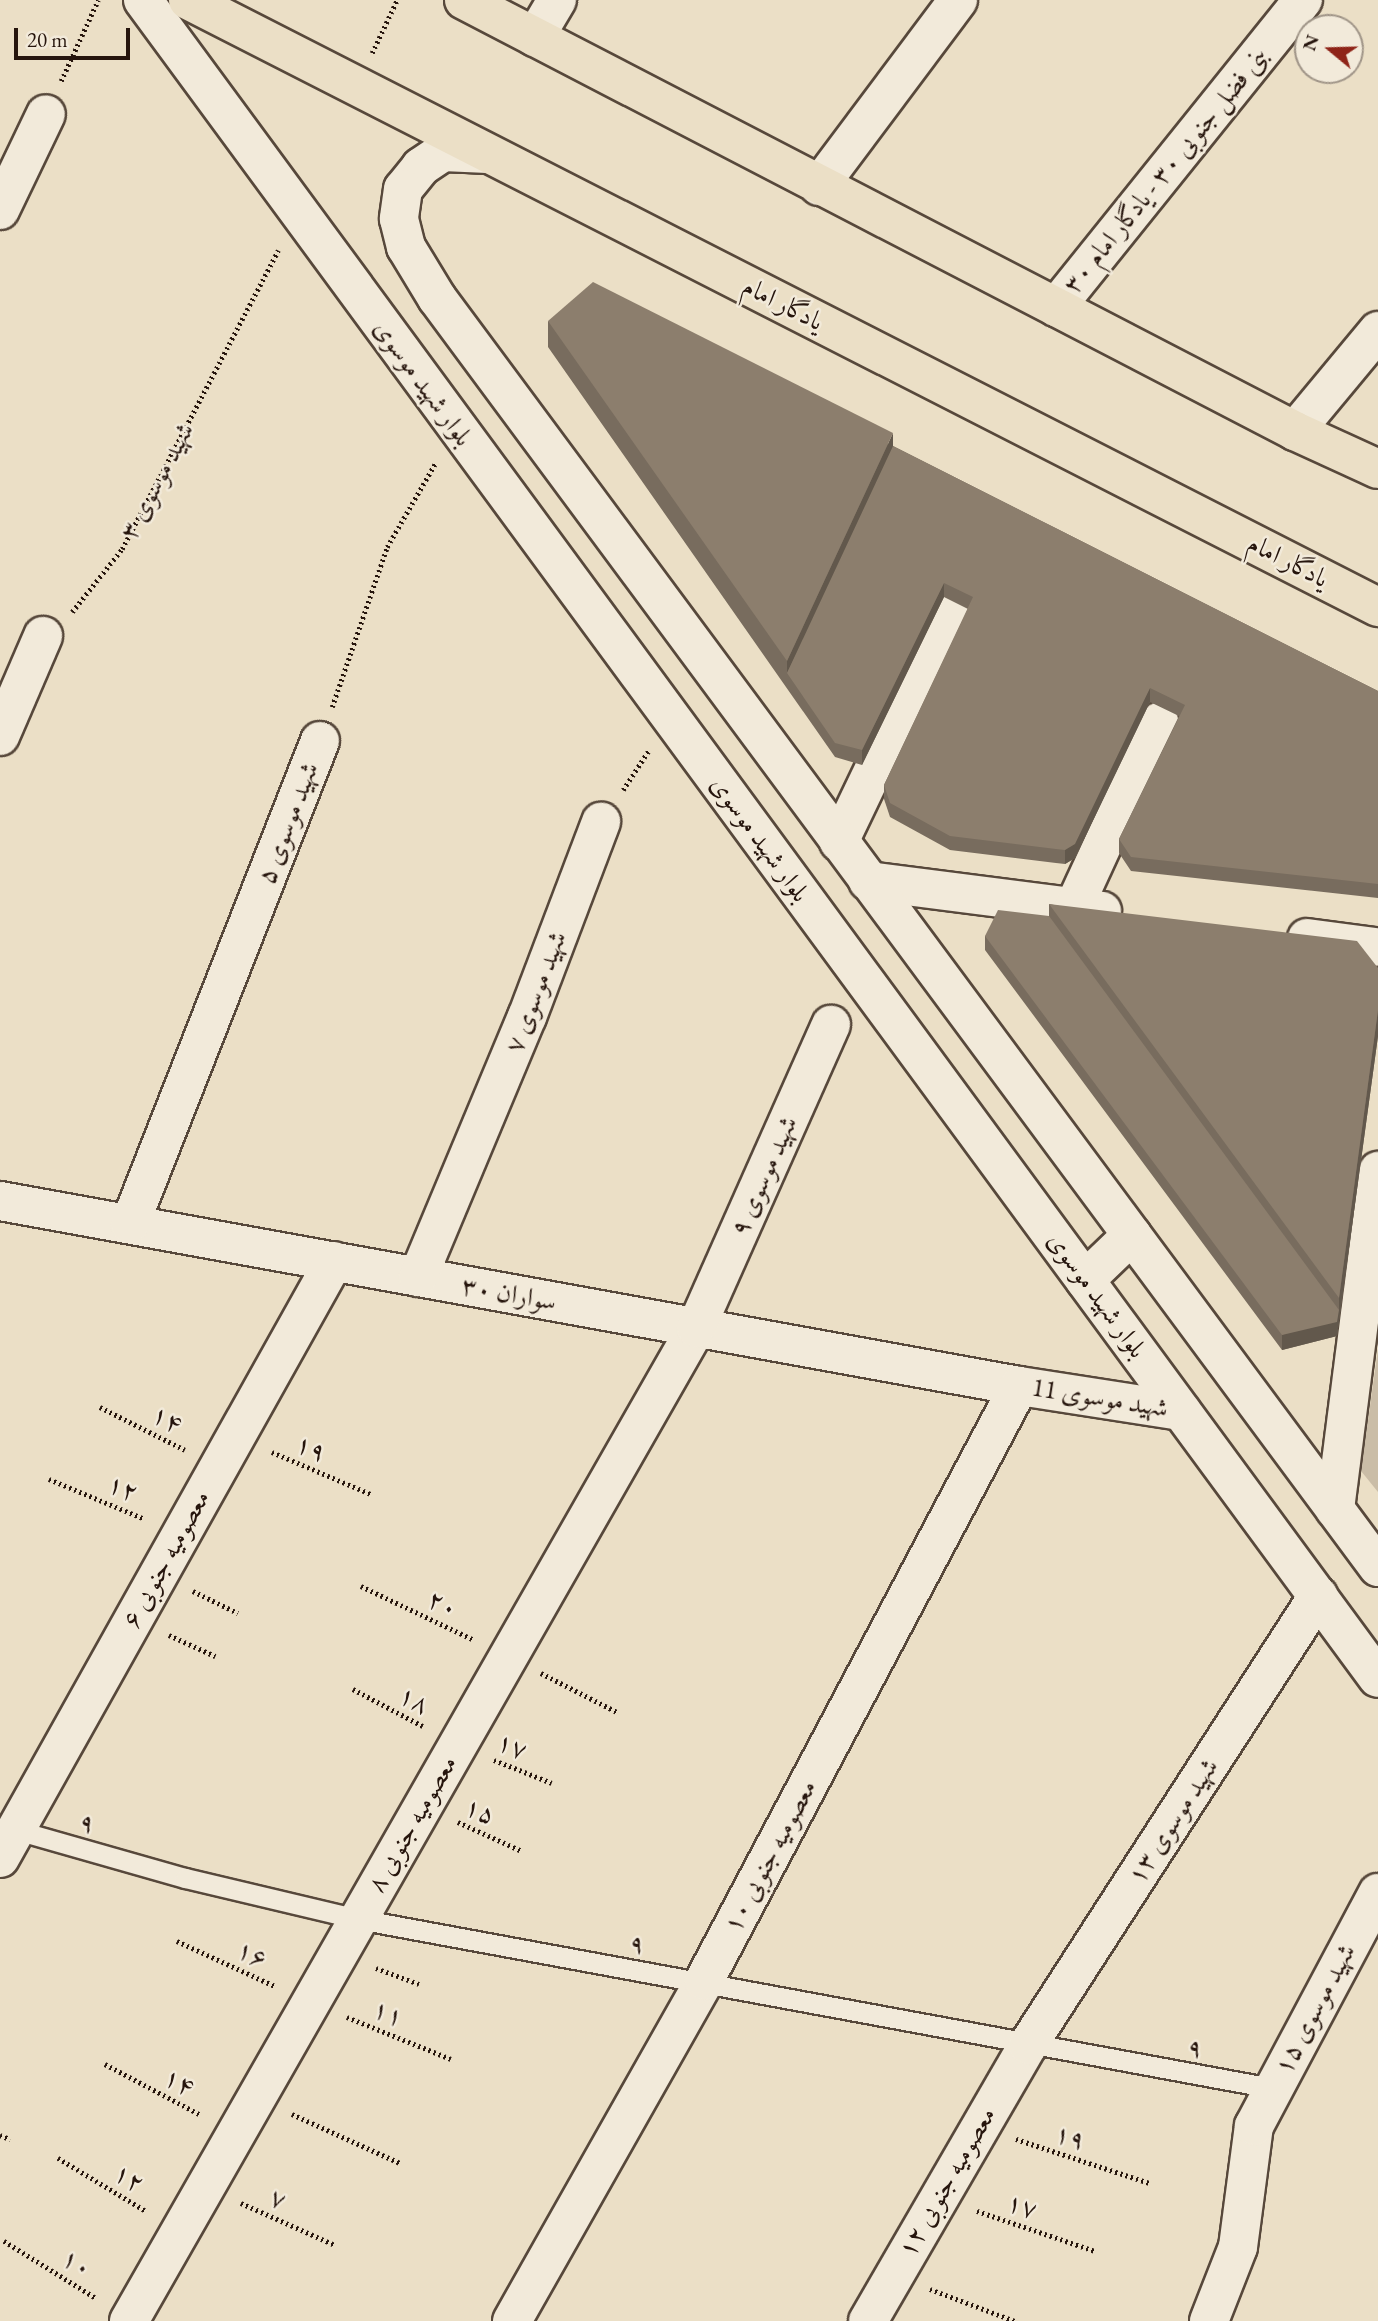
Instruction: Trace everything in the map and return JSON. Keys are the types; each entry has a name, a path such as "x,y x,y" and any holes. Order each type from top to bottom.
{"main road":[{"name":"یادگار امام","path":"188,0 1378,607"},
{"path":"464,0 1295,431 1378,469"},
{"path":"1343,455 1378,483"},
{"path":"1281,558 1343,576 1378,577"}],"street":[{"name":"بلوار شهید موسوی","path":"143,0 1378,1678"},
{"path":"535,37 558,0"},
{"path":"819,186 958,0"},
{"name":"بنی فضل جنوبی ۳۰ - یادگار امام ۳۰","path":"1056,307 1303,0"},
{"path":"0,210 46,114"},
{"path":"488,154 443,152 421,167 403,189 399,219 406,247 473,351 1378,1567"},
{"path":"1295,431 1378,331"},
{"path":"839,842 950,610"},
{"path":"0,736 43,636"},
{"path":"1074,907 1159,722"},
{"name":"شهید موسوی ۵","path":"130,1224 320,741"},
{"name":"شهید موسوی ۷","path":"418,1277 527,1017 601,822"},
{"path":"868,881 1142,916"},
{"path":"1266,932 1375,947"},
{"name":"شهید موسوی ۹","path":"696,1328 831,1025"},
{"path":"1335,1509 1378,1171"},
{"name":"سواران ۳۰","path":"0,1201 1019,1386"},
{"path":"1085,1279 1132,1234"},
{"name":"معصومیه جنوبی ۶","path":"5,1838 134,1618 334,1261"},
{"name":"معصومیه جنوبی ۸","path":"129,2320 696,1328"},
{"name":"شهید موسوی 11","path":"1019,1386 1181,1411"},
{"name":"معصومیه جنوبی ۱۰","path":"512,2321 704,1981 1019,1386"},
{"name":"شهید موسوی ۱۳","path":"1028,2045 1318,1597"},
{"name":"شهید موسوی ۱۵","path":"1209,2321 1238,2246 1254,2126 1378,1893"},
{"name":"معصومیه جنوبی ۱۲","path":"868,2321 936,2197 1028,2045"}],"lane":[{"name":"۹","path":"5,1838 358,1919 1272,2088"}],"path":[{"path":"46,114 98,0"},
{"path":"357,86 397,0"},
{"name":"شهید موسوی ۳","path":"43,636 75,610 122,549 298,212"},
{"name":"شهید موسوی ۵","path":"320,741 387,547 456,428"},
{"path":"601,822 670,717"},
{"name":"۱۴","path":"100,1407 227,1451"},
{"name":"۱۹","path":"227,1451 371,1494"},
{"name":"۱۲","path":"49,1479 181,1534"},
{"path":"158,1574 238,1613"},
{"name":"۲۰","path":"361,1586 508,1656"},
{"path":"134,1618 215,1656"},
{"path":"508,1656 617,1712"},
{"name":"۱۸","path":"353,1689 458,1745"},
{"name":"۱۷","path":"458,1745 552,1783"},
{"name":"۱۵","path":"422,1806 522,1851"},
{"name":"۱۶","path":"177,1941 310,2002"},
{"name":"۱۱","path":"310,2002 451,2059"},
{"name":"۱۴","path":"105,2064 236,2133"},
{"path":"257,2098 400,2163"},
{"name":"۱۹","path":"979,2126 1150,2183"},
{"path":"0,2135 10,2139"},
{"name":"۱۲","path":"58,2158 180,2231"},
{"name":"۷","path":"205,2188 335,2245"},
{"name":"۱۷","path":"936,2197 1095,2251"},
{"name":"۱۰","path":"4,2241 129,2320"},
{"path":"894,2275 1015,2321"}],"shaded area":[{"path":"1378,1349 1378,1492 1361,1471"}],"building":[{"path":"593,282 893,433 787,661 548,321"},
{"path":"893,446 1378,691 1378,884 1131,857 1119,839 1185,705 1150,688 1075,844 1065,850 950,836 890,803 884,785 973,597 944,583 862,750 835,743 787,673"},
{"path":"1049,904 1357,941 1378,968 1378,1010 1339,1298"},
{"path":"998,910 1049,916 1339,1310 1337,1322 1282,1335 985,936"}]}
